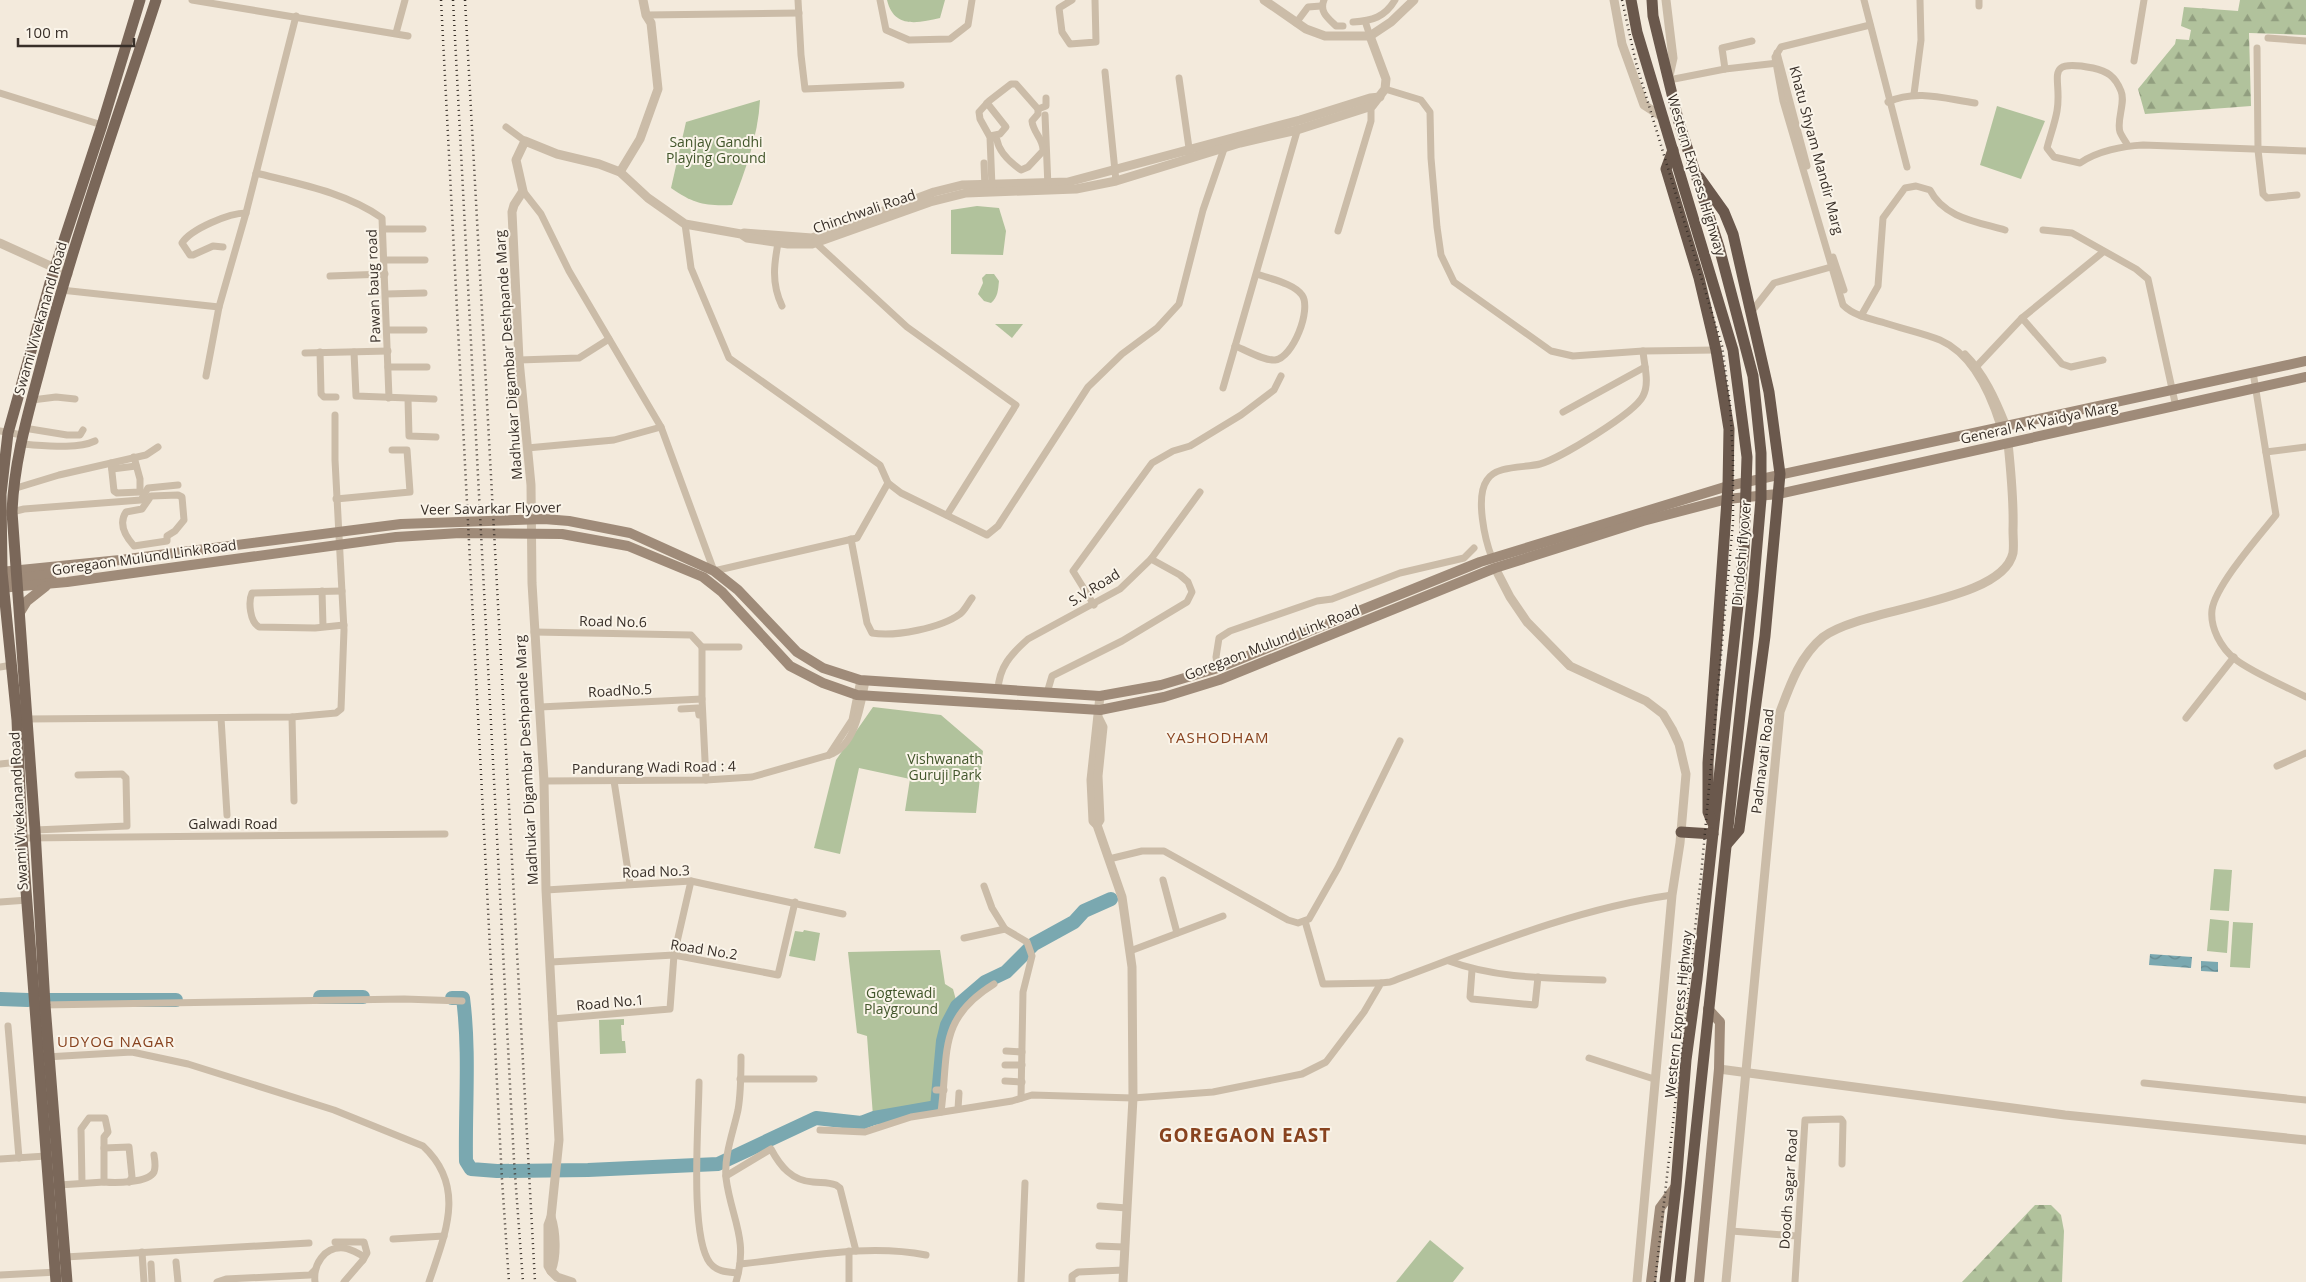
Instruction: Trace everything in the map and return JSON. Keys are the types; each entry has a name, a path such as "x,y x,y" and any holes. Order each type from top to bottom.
{"highway":[{"name":"Western Express Highway","path":"1631,0 1636,32 1712,278"},
{"name":"Western Express Highway","path":"1652,0 1653,16 1678,119 1727,274"},
{"path":"1673,150 1666,169 1699,278 1716,350 1729,430 1728,486 1708,763 1708,812 1714,828 1681,832"},
{"path":"1680,1282 1727,840 1739,830 1768,602 1780,474 1769,392 1733,234 1724,212 1706,184 1695,173"},
{"name":"Dindoshi flyover","path":"1727,274 1753,376 1761,453 1758,528 1727,840"},
{"name":"Dindoshi flyover","path":"1712,278 1733,350 1747,457 1744,550 1714,828"},
{"path":"1720,598 1768,602"},
{"name":"Western Express Highway","path":"1665,1282 1674,1210 1686,1060 1714,828"}],"main road":[{"name":"Swami Vivekanand Road","path":"61,1277 65,1256 59,1185 22,838 19,762 22,719 18,588 6,513 4,432 140,0"},
{"name":"Swami Vivekanand Road","path":"40,1005 36,835 22,719 12,665 7,614 1,581 0,537 12,489 22,436 61,290 68,274 156,0"},
{"name":"General A K Vaidya Marg","path":"1728,486 2306,360"},
{"name":"General A K Vaidya Marg","path":"1778,494 2306,378"},
{"name":"Goregaon Mulund Link Road","path":"688,558 714,571 738,590 798,652 823,668 863,680 1100,696 1161,685 1218,668 1493,563 1728,486"},
{"name":"Goregaon Mulund Link Road","path":"684,568 704,577 722,592 790,666 823,683 860,695 1100,714 1219,680 1493,563 1643,521 1727,500 1778,494"},
{"name":"Veer Savarkar Flyover","path":"288,538 401,524 544,519 596,525 630,533 688,558"},
{"name":"Veer Savarkar Flyover","path":"292,550 415,535 537,532 562,534 628,546 684,568"},
{"name":"Goregaon Mulund Link Road","path":"1,581 18,588 67,582 270,547 288,538"},
{"path":"1,581 258,546 270,547"},
{"name":"Goregaon Mulund Link Road","path":"1,581 16,572 136,558 270,547 292,550"},
{"path":"19,614 27,601 35,593 48,586 67,582"},
{"path":"0,604 7,614"},
{"path":"1246,656 1250,667"},
{"path":"1699,1282 1720,1069 1720,1022 1708,1009"},
{"name":"Swami Vivekanand Road","path":"44,1058 46,1156 61,1277"},
{"path":"1651,1282 1660,1208 1676,1186"}],"street":[{"path":"192,0 408,36"},
{"path":"396,33 406,0"},
{"path":"620,172 640,139 658,89 651,24 646,15 643,0"},
{"path":"798,0 806,89 901,85"},
{"path":"880,0 886,30 909,40 950,39 968,25 972,0"},
{"path":"1072,0 1059,8 1062,32 1070,44 1096,42 1095,0"},
{"path":"1266,0 1296,23 1325,36 1370,36 1391,22 1414,0"},
{"path":"1353,22 1377,18 1389,10 1396,0 1406,7"},
{"path":"1614,0 1622,44 1644,105 1664,118"},
{"path":"1666,0 1673,58 1668,77 1778,63"},
{"path":"1864,0 1888,102 1907,167"},
{"path":"1914,94 1921,40 1920,0"},
{"path":"2134,61 2144,0"},
{"path":"1296,23 1308,7 1322,3 1323,13 1336,26 1343,26"},
{"path":"646,15 799,13"},
{"path":"206,376 219,307 246,213 296,16"},
{"path":"1048,186 1115,170 1188,149 1297,130 1371,102 1383,93 1386,79 1365,21"},
{"name":"Khatu Shyam Mandir Marg","path":"1862,314 1848,304 1831,256 1786,100 1778,63 1774,57 1781,47 1870,25"},
{"path":"2268,38 2306,41"},
{"path":"1725,69 1722,48 1752,41"},
{"path":"2257,48 2258,150 2263,194 2267,198 2297,195"},
{"path":"2128,146 2120,131 2122,93 2116,81 2107,71 2074,65 2064,66 2059,70 2056,77 2057,109 2047,148 2050,153 2067,161 2080,163 2086,158 2128,146 2143,145 2306,151"},
{"path":"1105,72 1116,181"},
{"path":"1179,78 1190,159"},
{"path":"1011,84 1016,84 1038,109 1038,114 1032,122 1033,128 1041,139 1043,148 1028,167 1021,170 1013,164 980,119 979,112 987,103 1011,84"},
{"path":"0,93 102,125"},
{"path":"1383,93 1421,100 1430,112 1431,158 1441,255 1454,282 1551,351 1573,356 1643,351 1716,350"},
{"path":"1888,102 1901,96 1914,94 1975,103"},
{"path":"1038,109 1046,106 1046,98"},
{"path":"898,209 934,192 962,185 988,188 1048,186 1076,189 1116,181 1190,159 1226,143 1300,120 1371,102"},
{"path":"1338,231 1371,121 1371,102"},
{"path":"987,103 1006,127 993,138"},
{"path":"1045,115 1048,186"},
{"path":"1222,388 1257,274 1300,120"},
{"path":"506,127 525,142 516,160 523,191 541,214 569,271 661,427 714,571 858,538 888,483"},
{"path":"988,188 993,138"},
{"name":"Chinchwali Road","path":"525,142 558,154 599,164 620,172 648,198 685,224 741,234 746,238 815,240 898,209 988,188"},
{"path":"685,224 691,268 729,358 880,464 888,483 901,493 986,535 998,526 1088,387 1122,354 1157,328 1179,304 1203,210 1226,143"},
{"path":"984,163 988,188"},
{"name":"Pawan baug road","path":"256,172 334,194 363,205 382,218 389,398"},
{"path":"1862,314 1878,286 1882,218 1905,188 1916,186 1930,190 1936,201 1960,218 2006,230"},
{"name":"Madhukar Digambar Deshpande Marg","path":"523,191 512,212 520,360 531,485 534,632 544,782 546,890 551,962 558,1140 551,1217 554,1224 554,1264 551,1271 557,1277 572,1282"},
{"path":"223,247 213,246 190,255 182,243 210,224 232,215 246,213"},
{"path":"383,229 423,229"},
{"path":"2043,230 2072,233 2136,269 2148,279 2176,407"},
{"path":"779,239 773,272 778,297 782,306"},
{"path":"815,240 907,327 1016,405 947,515"},
{"path":"0,243 55,270 68,274"},
{"path":"1975,368 2022,318 2103,252"},
{"name":"Khatu Shyam Mandir Marg","path":"1831,256 1831,266 1844,305 1862,314 1940,340 1956,351 1975,368 2003,425"},
{"path":"384,260 425,260"},
{"path":"1752,311 1774,283 1831,266"},
{"path":"330,276 385,274"},
{"path":"1235,346 1273,360 1283,358 1292,346 1301,324 1305,308 1303,296 1296,289 1257,274"},
{"path":"61,290 219,307"},
{"path":"386,294 424,293"},
{"path":"2022,318 2062,364 2071,367 2103,360"},
{"path":"387,330 424,330"},
{"path":"520,360 578,358 609,339"},
{"path":"305,353 388,351"},
{"path":"1637,1282 1654,1079 1672,895 1681,832 1686,774 1684,761 1679,744 1662,714 1646,701 1570,666 1527,622 1510,597 1493,563 1486,542 1483,489 1486,480 1500,471 1554,460 1610,424 1643,398 1646,389 1643,351"},
{"path":"320,352 321,394 324,397 336,397"},
{"path":"354,352 355,395 359,398 434,399"},
{"path":"388,367 427,367"},
{"path":"1563,412 1645,367"},
{"path":"2253,372 2276,515 2220,591 2212,609 2213,626 2221,644 2234,657 2306,697"},
{"path":"1094,605 1073,571 1152,463 1173,451 1190,446 1241,415 1274,390 1281,376"},
{"path":"32,400 56,397 75,398"},
{"path":"408,400 409,436 436,438"},
{"path":"22,719 292,717 336,713 341,709 344,625 336,500 335,415"},
{"path":"527,448 614,440 661,427"},
{"path":"22,436 80,435 83,430"},
{"path":"4,432 52,446 88,444 95,441"},
{"name":"Padmavati Road","path":"1726,1282 1780,712 1792,680 1806,655 1824,637 1849,624 1972,589 1998,575 2013,554 2013,504 2008,443"},
{"path":"112,466 146,455 158,447"},
{"path":"2266,452 2306,447"},
{"path":"336,500 410,492 407,450 392,450"},
{"path":"112,466 114,491 117,493 140,492 141,489 134,458"},
{"path":"12,489 59,474 112,466 136,466"},
{"path":"6,513 142,500 148,488 178,485"},
{"name":"S.V.Road","path":"998,690 1001,671 1015,650 1028,639 1094,605 1120,589 1151,559 1200,492"},
{"path":"134,546 167,541 167,536 175,531 184,520 182,497 178,495 151,496 142,509 126,512 123,517 124,533 134,546 136,558"},
{"path":"851,539 867,623 872,633 887,635 933,626 961,613 972,598"},
{"path":"1218,668 1216,648 1219,638 1230,631 1318,601 1332,599 1400,572 1464,558 1474,548"},
{"path":"1047,693 1052,676 1122,641 1186,602 1192,592 1188,582 1151,559"},
{"path":"322,591 323,626"},
{"path":"342,591 252,593 252,617 255,625 259,628 315,628 344,625"},
{"name":"Road No.6","path":"534,632 691,635 702,647"},
{"path":"706,780 702,699 702,647 740,647"},
{"path":"2186,718 2234,657"},
{"path":"0,667 12,665"},
{"path":"860,695 863,680"},
{"name":"Pandurang Wadi Road : 4","path":"544,782 706,780 752,777 837,753 853,730 860,695"},
{"path":"1100,696 1100,714 1103,727 1099,733 1095,799 1100,820 1097,826 1122,897 1132,967 1133,1098 1122,1282"},
{"path":"688,699 685,709 699,709 700,733"},
{"name":"RoadNo.5","path":"540,707 702,699"},
{"path":"292,717 294,801"},
{"path":"221,718 226,815"},
{"path":"1109,859 1142,851 1164,851 1288,920 1298,923 1308,920 1338,868 1400,741"},
{"path":"2277,766 2306,753"},
{"path":"0,764 19,762"},
{"path":"78,775 122,774 126,778 127,836"},
{"path":"614,782 630,884"},
{"path":"36,835 95,827 127,826"},
{"path":"95,827 95,838"},
{"name":"Galwadi Road","path":"22,838 36,835 95,838 127,836 445,834"},
{"path":"1163,880 1177,933"},
{"path":"674,955 691,881"},
{"name":"Road No.3","path":"546,890 691,881 795,902 843,914"},
{"path":"984,886 992,908 1005,929 1027,943 1032,956 1022,992 1021,1098"},
{"path":"1305,921 1323,984 1381,983 1390,982 1449,961 1511,936 1609,908 1672,895"},
{"path":"0,902 28,900"},
{"name":"Road No.2","path":"551,962 674,955 778,975 795,902"},
{"path":"1130,951 1223,916"},
{"path":"964,938 1005,929"},
{"name":"Road No.1","path":"552,1019 670,1009 674,955"},
{"path":"1449,961 1472,970 1538,977 1603,980"},
{"path":"1472,970 1470,997 1472,999 1536,1005 1538,977"},
{"path":"820,1130 865,1132 911,1117 1032,1095 1133,1098 1213,1092 1302,1074 1326,1062 1345,1038 1381,983"},
{"path":"941,1112 949,1035 954,1020 966,1005 994,984"},
{"path":"40,1005 413,996 462,1001"},
{"path":"8,1026 19,1158"},
{"path":"1006,1051 1022,1052"},
{"path":"44,1058 132,1052 188,1064 334,1110 423,1146 431,1154 448,1187 450,1216 429,1282"},
{"path":"736,1282 740,1264 740,1231 732,1206 726,1167 728,1149 738,1108 741,1057"},
{"path":"1589,1058 1654,1079"},
{"path":"1005,1065 1022,1065"},
{"path":"1720,1069 2064,1115 2306,1140"},
{"path":"740,1079 814,1079"},
{"path":"1005,1080 1022,1082"},
{"path":"699,1082 698,1221 705,1254 711,1264 720,1271 738,1273"},
{"path":"2144,1083 2306,1100"},
{"path":"936,1090 944,1090"},
{"path":"958,1109 959,1093"},
{"path":"82,1183 81,1129 89,1118 105,1118 107,1120 108,1132 104,1137 104,1182"},
{"name":"Doodh sagar Road","path":"1795,1282 1805,1120 1841,1119 1844,1122 1842,1164"},
{"path":"104,1148 129,1147 132,1176 129,1182"},
{"path":"726,1176 771,1149 787,1172 801,1180 836,1185 840,1188 853,1251 849,1282"},
{"path":"0,1159 46,1156"},
{"path":"59,1185 129,1182 154,1173 154,1156"},
{"path":"1021,1282 1025,1183"},
{"path":"1100,1206 1126,1208"},
{"path":"1731,1231 1797,1236"},
{"path":"393,1239 444,1236"},
{"path":"65,1256 308,1242"},
{"path":"335,1242 364,1242 367,1250 363,1260 344,1282"},
{"path":"1099,1246 1124,1246"},
{"path":"315,1282 314,1271 316,1263 326,1252 337,1248 349,1249 363,1256 363,1260"},
{"path":"740,1264 853,1251 911,1252 926,1255"},
{"path":"142,1252 144,1282"},
{"path":"176,1262 178,1282"},
{"path":"150,1264 152,1282"},
{"path":"1072,1282 1072,1276 1078,1272 1124,1270"},
{"path":"217,1282 226,1279 310,1275 314,1271"},
{"path":"0,1275 61,1277"}],"green space":[{"path":"887,0 945,0 940,18 908,22 895,16"},
{"path":"2240,0 2306,0 2306,35 2249,33 2251,106 2145,114 2138,89 2175,44 2176,39 2189,40 2191,30 2181,26 2184,7 2238,11"},
{"name":"Sanjay Gandhi Playing Ground","path":"760,100 754,141 732,205 700,203 686,198 671,188 686,122"},
{"path":"1997,106 2045,121 2021,179 1980,165"},
{"path":"977,206 999,208 1006,231 1003,255 951,254 951,210"},
{"path":"986,274 994,274 999,281 996,296 991,303 984,301 978,294 983,283 982,278"},
{"path":"995,324 1023,324 1012,338"},
{"name":"Vishwanath Guruji Park","path":"873,707 941,715 983,751 976,813 905,811 910,779 859,768 840,854 814,848 836,760"},
{"path":"2214,869 2232,870 2229,911 2210,910"},
{"path":"2210,919 2229,921 2227,953 2207,951"},
{"path":"2233,922 2253,923 2250,968 2230,967"},
{"path":"804,930 820,933 815,961 789,956 795,931 803,932"},
{"name":"Gogtewadi Playground","path":"940,950 945,984 953,989 956,1000 949,1013 941,1038 935,1105 873,1116 867,1036 857,1033 848,952"},
{"path":"624,1019 624,1025 621,1025 622,1041 625,1041 626,1053 600,1054 599,1020"},
{"path":"2035,1205 2051,1205 2061,1215 2064,1231 2062,1282 1962,1282"},
{"path":"1430,1240 1464,1268 1453,1282 1396,1282"}],"water":[{"path":"2150,954 2192,957 2191,968 2149,965"},
{"path":"2201,961 2218,962 2218,972 2201,971"}],"waterway":[{"path":"452,998 463,998 467,1059 466,1161 471,1169 497,1171 588,1170 718,1164 816,1118 861,1123 874,1118 937,1107 943,1041 947,1025 957,1006 985,982 1006,972 1034,944 1074,922 1084,911 1111,899"},
{"path":"320,997 363,997"},
{"path":"0,999 28,1000"},
{"path":"48,1000 176,1000"}],"railway":[{"path":"441,0 502,1180 509,1282"},
{"path":"453,0 514,1161 523,1282"},
{"path":"465,0 535,1282"},
{"path":"1622,0 1636,63 1722,346 1730,404 1733,457 1733,522 1701,876 1655,1282"}],"district":[{"name":"YASHODHAM","path":"1218,737"},
{"name":"UDYOG NAGAR","path":"116,1041"},
{"name":"GOREGAON EAST","path":"1245,1135"}]}
